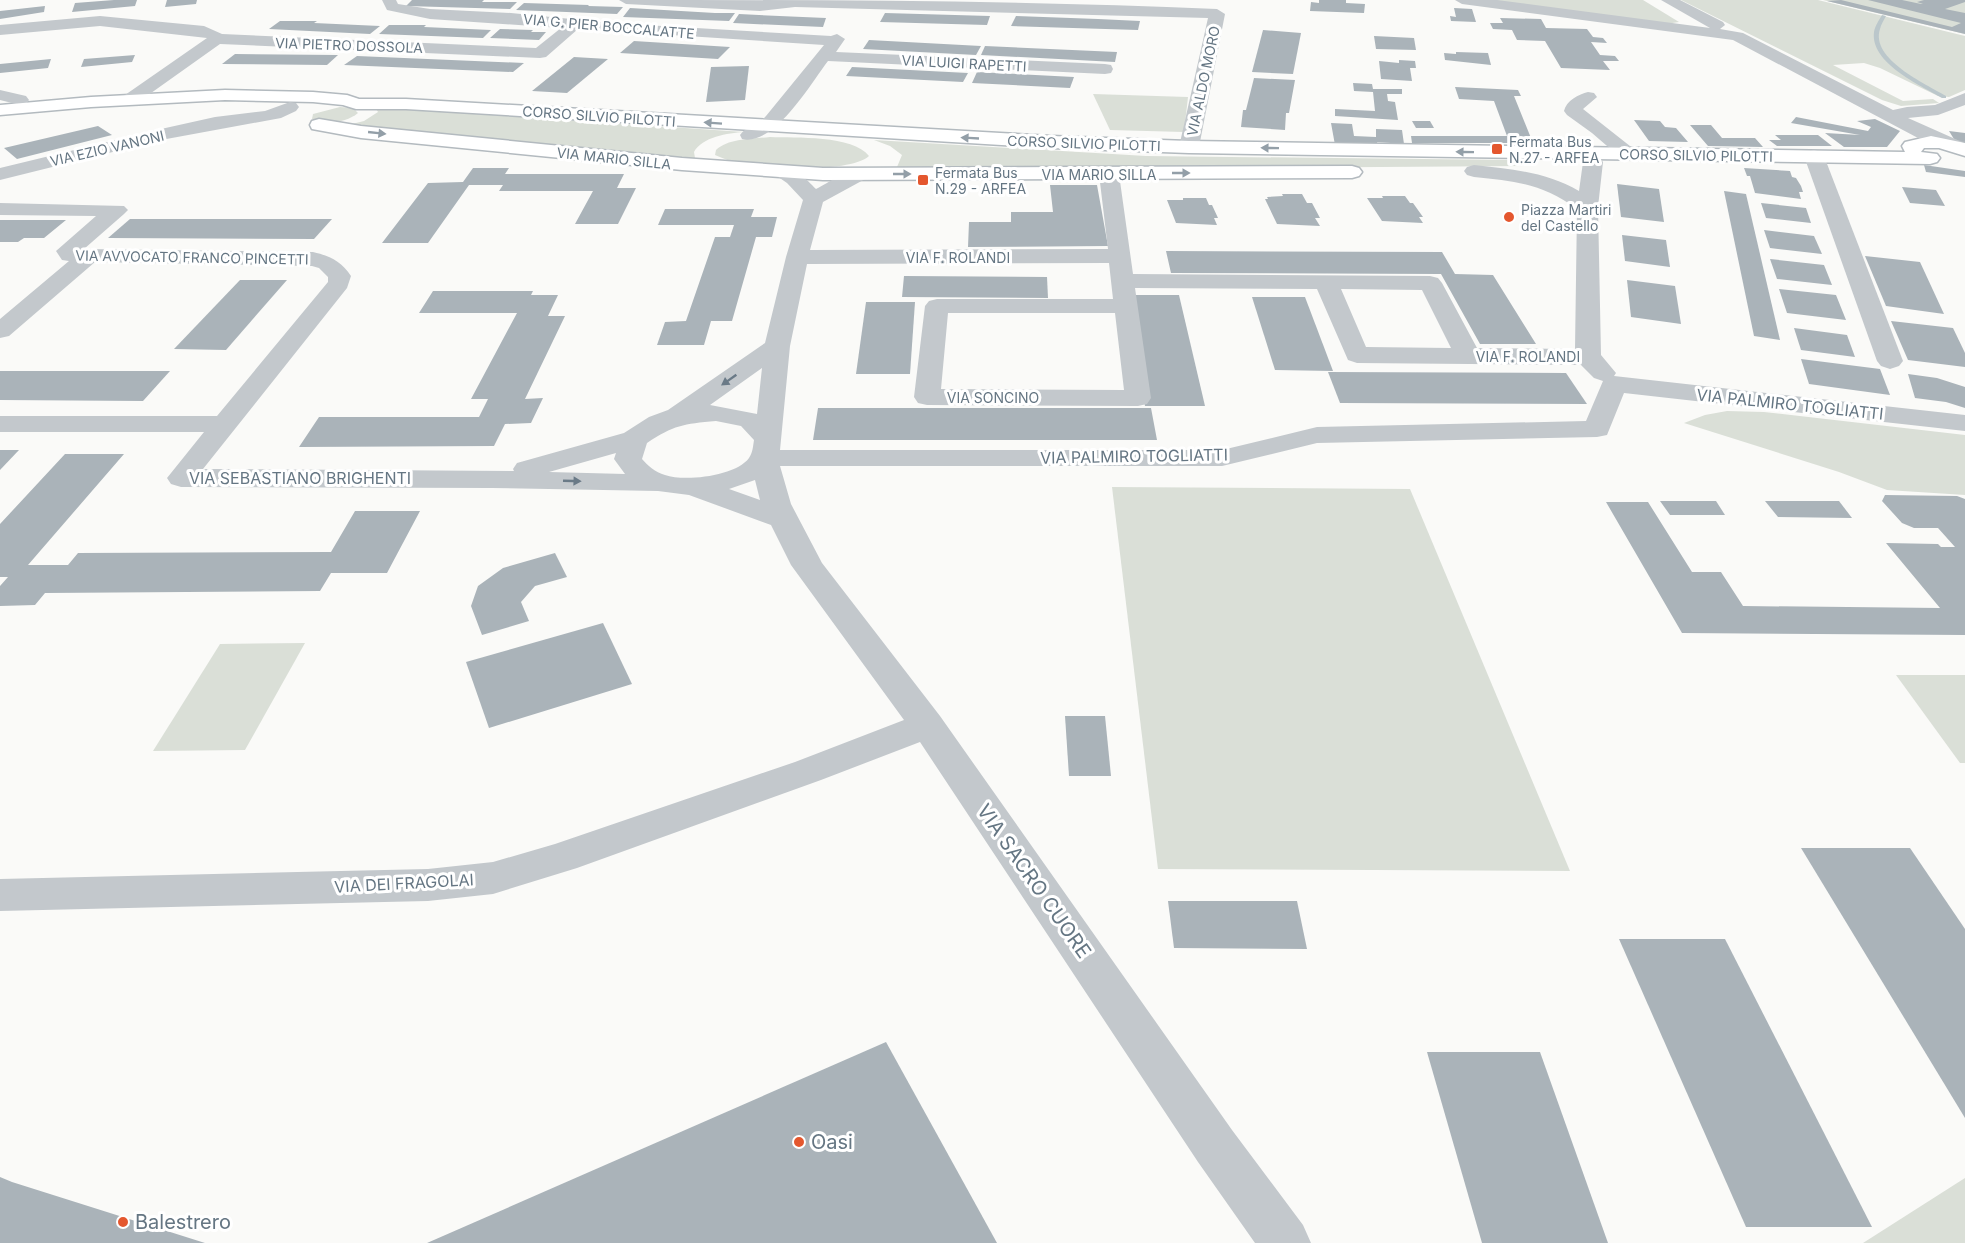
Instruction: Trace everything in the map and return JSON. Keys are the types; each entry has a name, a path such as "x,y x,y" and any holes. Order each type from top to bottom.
{"street":[{"name":"VIA G. PIER BOCCALATTE","path":"388,0 392,7 430,14 836,41"},
{"name":"VIA ALDO MORO","path":"626,0 760,6 791,1 864,5 1104,8 1218,14 1189,147"},
{"path":"1462,0 1737,36"},
{"path":"1668,0 1895,118 1961,157"},
{"path":"748,135 767,126 864,5"},
{"name":"VIA PIETRO DOSSOLA","path":"0,30 100,21 204,31 214,34 216,39 540,53 575,24"},
{"path":"131,99 216,39"},
{"name":"VIA LUIGI RAPETTI","path":"824,56 1105,69"},
{"path":"0,95 20,100"},
{"name":"CORSO SILVIO PILOTTI","path":"0,110 131,99 245,95 346,100 367,107 369,113 351,122 301,120 281,101 245,95"},
{"path":"1588,97 1573,108 1573,111 1599,129 1628,154"},
{"path":"1895,118 1907,112 1938,110 1965,98"},
{"name":"CORSO SILVIO PILOTTI","path":"0,100 91,102"},
{"name":"CORSO SILVIO PILOTTI","path":"356,104 406,104 843,131 1189,147 1814,156 1920,151 1961,157"},
{"path":"1895,118 1920,151"},
{"name":"VIA EZIO VANONI","path":"0,174 109,146 215,123 301,120"},
{"name":"VIA MARIO SILLA","path":"301,120 372,133 781,172 823,174 1370,172"},
{"path":"734,169 706,153 715,143 748,135 814,129"},
{"path":"823,174 862,166 882,157 883,153 877,147 843,131"},
{"path":"1521,153 1557,166 1589,196"},
{"path":"1451,171 1557,166 1593,162 1628,154"},
{"path":"1814,156 1890,362"},
{"path":"1593,162 1589,196 1588,357 1614,384"},
{"path":"1474,171 1525,176 1589,196"},
{"path":"781,172 794,179 814,200"},
{"path":"693,487 729,481 749,471 766,448 777,346 797,257 814,200 860,174"},
{"name":"VIA SONCINO","path":"1109,174 1138,398 927,397 937,306 1126,306"},
{"name":"VIA AVVOCATO FRANCO PINCETTI","path":"0,208 117,210 67,251 69,255 313,259 327,262 336,269 340,276 339,283 224,424"},
{"path":"0,331 90,255"},
{"name":"VIA F. ROLANDI","path":"797,257 1121,269 1326,282 1430,283 1468,356"},
{"name":"VIA F. ROLANDI","path":"1326,282 1357,355 1588,357"},
{"path":"678,416 777,346"},
{"name":"VIA PALMIRO TOGLIATTI","path":"766,448 1222,458 1317,435 1597,429 1614,384 1965,423"},
{"path":"678,416 716,413 750,420 766,448"},
{"name":"VIA SEBASTIANO BRIGHENTI","path":"492,479 634,440 659,423 678,416"},
{"path":"0,424 224,424"},
{"name":"VIA SEBASTIANO BRIGHENTI","path":"224,424 181,478 492,479 657,483 693,487"},
{"path":"634,440 628,459 637,473 657,483"},
{"name":"VIA SACRO CUORE","path":"766,448 776,504 807,565 927,725 1215,1146 1286,1243"},
{"path":"693,487 784,519"},
{"name":"VIA DEI FRAGOLAI","path":"0,895 428,885 493,878 563,857 808,771 927,725"}],"shaded area":[{"path":"1479,0 1643,0 1679,22 1666,24"},
{"path":"1681,0 1818,0 1965,36 1965,90 1949,97 1938,96 1880,68 1864,63 1833,65 1903,101 1933,99 1939,103 1901,106 1882,100"},
{"path":"1823,0 1965,0 1965,34"},
{"path":"1093,94 1188,97 1184,132 1110,130"},
{"path":"340,107 353,108 358,113 336,122 312,119 313,114"},
{"path":"375,107 744,132 723,135 703,143 694,152 695,158 701,163 344,126 364,121 378,112"},
{"path":"770,137 837,141 861,149 869,156 845,165 788,168 742,164 715,155 716,150 728,143"},
{"path":"874,140 1146,156 1511,160 1532,166 904,170 897,167 902,155 890,146"},
{"path":"1727,411 1764,412 1965,435 1965,495 1887,490 1839,472 1684,423 1705,415"},
{"path":"1112,487 1410,489 1570,871 1158,869"},
{"path":"305,643 245,750 153,751 220,644"},
{"path":"1896,675 1965,675 1965,763 1960,763"},
{"path":"1965,1178 1965,1243 1863,1243"}],"building":[{"path":"137,0 135,6 72,12 75,3"},
{"path":"167,0 197,0 196,4 165,7"},
{"path":"412,0 517,2 510,9 406,6"},
{"path":"1319,0 1346,0 1346,3 1365,4 1364,13 1310,11 1311,2 1319,3"},
{"path":"1841,0 1952,27 1961,23 1868,0 1902,0 1923,4 1917,2 1965,0 1965,2 1945,9 1965,13 1965,34 1827,1"},
{"path":"524,3 623,7 617,14 516,10"},
{"path":"45,6 44,12 0,19 0,11"},
{"path":"630,8 735,13 729,21 623,17"},
{"path":"1454,8 1472,9 1476,22 1451,21 1450,16 1456,17"},
{"path":"885,13 990,16 987,25 880,22"},
{"path":"739,14 826,18 823,27 733,23"},
{"path":"1016,16 1140,21 1138,30 1011,26"},
{"path":"1500,18 1541,19 1546,28 1587,29 1593,37 1603,38 1607,43 1591,42 1600,55 1615,56 1619,61 1603,61 1610,70 1561,68 1545,41 1517,40 1512,30 1493,29 1490,23 1503,23"},
{"path":"280,21 317,21 314,23 380,26 370,34 269,29"},
{"path":"389,25 426,25 424,27 491,30 483,38 379,34"},
{"path":"500,29 546,32 539,40 490,38"},
{"path":"1263,30 1301,33 1293,74 1252,72"},
{"path":"1374,36 1414,38 1416,50 1376,49"},
{"path":"869,40 981,46 976,55 863,49"},
{"path":"634,41 730,47 718,59 620,53"},
{"path":"985,46 1117,52 1115,62 981,55"},
{"path":"1456,52 1488,53 1491,65 1445,60 1444,53 1456,54"},
{"path":"235,54 338,55 327,65 222,64"},
{"path":"135,55 132,62 81,67 84,59"},
{"path":"357,56 524,63 513,72 344,65"},
{"path":"574,57 608,59 567,93 532,91"},
{"path":"51,59 48,68 0,73 0,64"},
{"path":"1399,60 1415,61 1416,68 1410,68 1412,81 1381,79 1379,61 1399,63"},
{"path":"749,66 745,100 706,102 711,67"},
{"path":"852,67 968,73 963,82 846,76"},
{"path":"977,72 1074,77 1070,88 972,83"},
{"path":"1254,78 1295,80 1289,113 1286,113 1285,130 1241,127 1243,110 1246,110"},
{"path":"1353,83 1372,84 1373,89 1402,89 1402,94 1387,94 1388,101 1395,102 1398,120 1335,116 1335,109 1375,111 1373,92 1354,91"},
{"path":"1455,87 1518,90 1521,96 1514,96 1533,143 1412,143 1411,136 1507,136 1494,101 1459,99"},
{"path":"1796,117 1868,131 1871,127 1857,121 1875,119 1900,131 1887,147 1844,147 1825,133 1860,135 1791,123"},
{"path":"1634,120 1660,121 1665,127 1676,128 1688,142 1649,141"},
{"path":"1412,121 1430,121 1434,128 1416,128"},
{"path":"1331,123 1352,124 1354,136 1376,137 1376,129 1402,130 1404,144 1377,142 1378,145 1335,145"},
{"path":"1690,125 1711,125 1722,138 1755,138 1763,147 1708,146"},
{"path":"98,126 112,135 17,159 4,148"},
{"path":"1949,131 1965,133 1965,144 1957,144"},
{"path":"1775,135 1818,135 1832,146 1777,146 1769,140 1781,140"},
{"path":"1924,165 1965,171 1965,177 1926,172"},
{"path":"473,168 509,168 505,174 624,174 617,188 636,188 618,224 575,224 593,191 499,191 503,185 469,185 428,243 382,243 428,183 463,182"},
{"path":"1744,168 1790,171 1792,177 1796,178 1801,186 1803,192 1799,192 1801,199 1755,193 1750,176 1747,176"},
{"path":"1617,184 1659,189 1664,222 1621,217"},
{"path":"1050,185 1097,185 1108,246 968,247 969,222 1011,222 1011,212 1053,212"},
{"path":"1902,187 1936,190 1945,206 1910,203"},
{"path":"1724,191 1746,194 1780,340 1754,336"},
{"path":"1282,194 1302,194 1307,203 1312,203 1320,218 1315,218 1320,226 1277,224 1265,199 1283,196"},
{"path":"1382,196 1405,196 1423,217 1419,217 1423,223 1382,221 1367,198 1383,198"},
{"path":"1183,198 1206,198 1218,218 1214,218 1217,225 1176,223 1167,200 1183,200"},
{"path":"1761,203 1806,208 1811,223 1766,218"},
{"path":"665,209 754,209 751,217 777,217 772,237 756,237 732,321 711,321 704,345 657,345 665,322 686,321 715,237 730,237 734,225 658,225"},
{"path":"130,219 332,219 314,239 108,238"},
{"path":"0,220 66,220 44,238 24,238 18,242 0,242"},
{"path":"1764,230 1814,236 1822,254 1770,248"},
{"path":"1622,235 1666,240 1670,267 1625,261"},
{"path":"1166,251 1442,252 1455,274 1493,275 1536,344 1480,344 1441,274 1171,273"},
{"path":"1865,256 1920,262 1944,314 1886,306"},
{"path":"1770,259 1824,265 1832,285 1777,279"},
{"path":"904,276 1047,277 1048,298 902,297"},
{"path":"240,280 287,280 226,350 174,349"},
{"path":"1627,280 1675,286 1681,324 1631,317"},
{"path":"1779,289 1836,295 1846,320 1787,313"},
{"path":"433,291 533,291 531,295 558,295 548,316 565,316 525,399 543,398 531,423 505,424 494,446 299,447 319,417 479,417 488,399 471,399 517,313 419,313"},
{"path":"1126,295 1179,295 1205,406 1145,406"},
{"path":"1252,297 1305,297 1333,371 1275,370"},
{"path":"866,302 915,302 910,374 856,374"},
{"path":"1891,321 1953,328 1965,353 1965,367 1908,360"},
{"path":"1794,328 1847,335 1855,357 1801,350"},
{"path":"1801,359 1880,369 1890,395 1809,384"},
{"path":"0,371 170,371 143,401 0,400"},
{"path":"1328,372 1566,373 1587,404 1340,403"},
{"path":"1908,374 1937,378 1965,387 1965,408 1946,402 1915,398"},
{"path":"818,408 1151,408 1157,440 813,440"},
{"path":"0,450 19,450 0,470"},
{"path":"65,454 124,454 28,565 68,565 78,553 331,552 355,511 420,511 387,573 331,573 320,591 45,593 35,605 0,606 0,586 8,577 0,577 0,524"},
{"path":"1885,495 1957,496 1965,499 1965,635 1682,633 1606,502 1648,502 1692,572 1721,572 1743,606 1940,608 1886,543 1938,544 1941,547 1955,547 1938,528 1914,528 1902,523 1882,501"},
{"path":"1660,501 1716,501 1725,515 1670,515"},
{"path":"1765,501 1839,501 1852,518 1778,517"},
{"path":"555,553 567,577 535,586 521,602 529,621 482,635 471,606 478,586 503,568"},
{"path":"603,623 632,684 489,728 466,662"},
{"path":"1065,716 1105,716 1111,776 1069,776"},
{"path":"1801,848 1910,848 1965,929 1965,1118"},
{"path":"1168,901 1297,901 1307,949 1174,948"},
{"path":"1619,939 1725,939 1872,1227 1746,1227"},
{"name":"Oasi","path":"886,1042 997,1243 427,1243"},
{"path":"1427,1052 1540,1052 1608,1243 1482,1243"},
{"path":"0,1177 12,1182 205,1243 0,1243"}],"waterway":[{"path":"1884,16 1877,30 1877,42 1883,54 1905,74 1944,97"}],"place":[{"name":"Fermata Bus N.27 - ARFEA","path":"1497,149"},
{"name":"Fermata Bus N.29 - ARFEA","path":"923,180"},
{"name":"Piazza Martiri del Castello","path":"1509,217"},
{"name":"Oasi","path":"799,1142"},
{"name":"Balestrero","path":"123,1222"}]}
